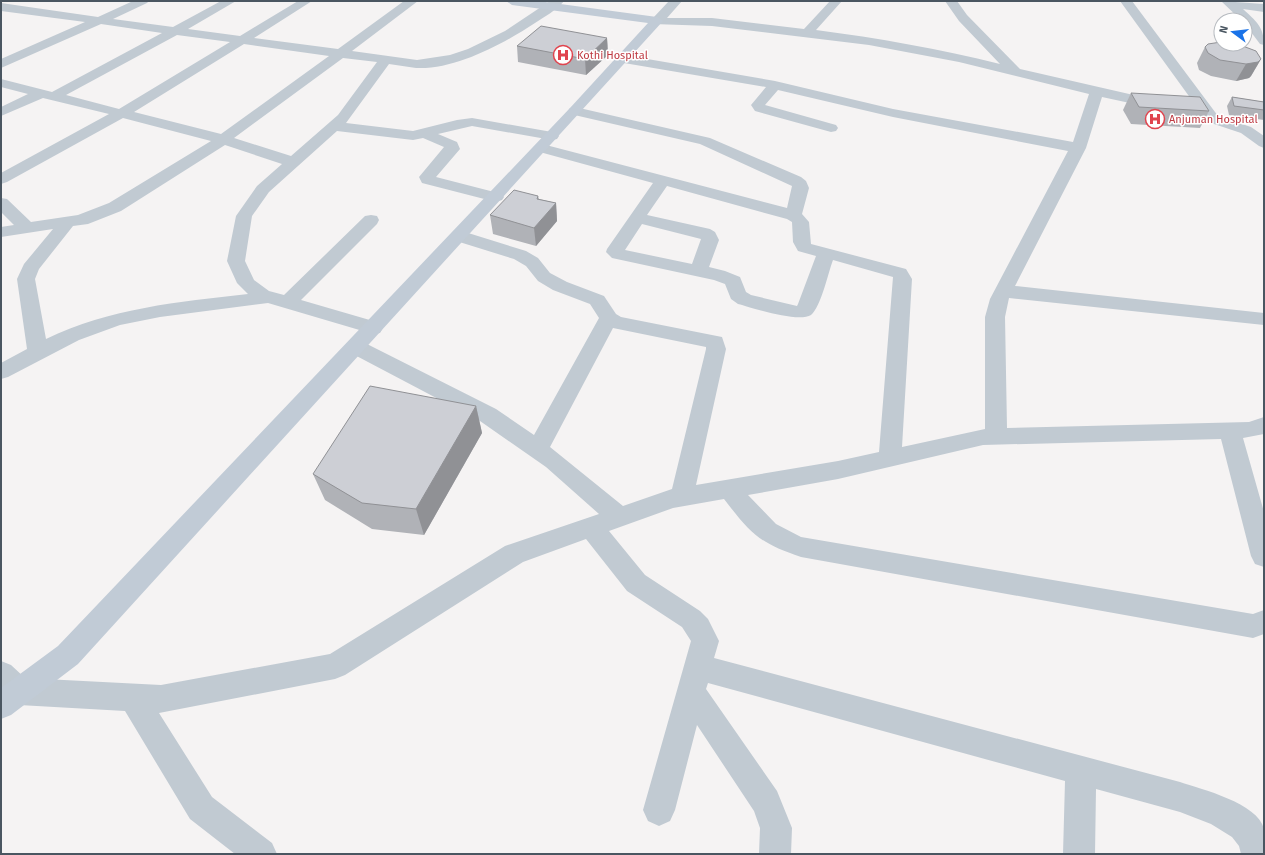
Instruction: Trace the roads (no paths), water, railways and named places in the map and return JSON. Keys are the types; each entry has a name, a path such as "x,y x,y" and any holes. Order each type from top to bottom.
{"street":[{"path":"1,64 143,1"},
{"path":"1,112 48,95 175,31 230,1"},
{"path":"1,179 122,112 306,1"},
{"path":"1,232 82,220 115,207 223,139 412,1"},
{"path":"512,1 554,4 657,21 712,22 807,33 869,41 960,58 1015,72 1167,106 1246,130 1264,143"},
{"path":"7,690 68,655 496,197 676,1"},
{"path":"807,33 836,1"},
{"path":"951,1 963,18 1015,72"},
{"path":"1126,1 1213,119"},
{"path":"1228,2 1264,8"},
{"path":"1228,2 1249,21 1264,41"},
{"path":"1,7 339,55 428,64 454,60 487,45 554,4"},
{"path":"624,59 775,85 892,113 1078,148"},
{"path":"373,328 262,295 246,283 236,261 244,216 263,189 334,126 351,108 385,60"},
{"path":"1,83 122,112 223,139 292,162"},
{"path":"775,85 758,105 760,108 830,128"},
{"path":"996,437 995,317 1003,291 1078,148 1097,91"},
{"path":"575,111 709,142 795,180 800,184 801,188 793,215"},
{"path":"334,126 406,136 426,134 457,124 472,122 547,142 663,180 793,215 800,219 802,224 801,243 804,247 826,254 900,272 903,279 890,458"},
{"path":"426,134 452,146 452,149 431,171 427,177 428,180 496,197"},
{"path":"663,180 615,252 618,254 720,275 733,281 738,295 745,300 797,312 803,311 807,308 826,254"},
{"path":"1,204 16,215 27,229"},
{"path":"637,218 704,233 709,236 710,240 698,271"},
{"path":"287,303 371,220"},
{"path":"38,352 26,280 30,268 68,222"},
{"path":"459,236 532,262 544,277 560,286 597,300 602,305 609,318 615,322 715,342 716,349 682,497"},
{"path":"1003,291 1264,319"},
{"path":"1,372 38,352 97,325 144,313 268,297"},
{"path":"537,450 609,318"},
{"path":"356,347 488,415 554,461 619,517"},
{"path":"7,690 161,699 335,666 514,554 619,517 682,497 838,470 983,437 1230,431 1250,430 1264,425"},
{"path":"1230,431 1254,487 1264,556"},
{"path":"729,489 763,529 781,541 802,547 1260,626"},
{"path":"591,527 636,584 691,619 699,628 704,641 695,680 659,810"},
{"path":"695,680 1081,771 1180,798 1226,815 1244,826 1254,843 1257,854"},
{"path":"695,680 766,802 776,828 775,854"},
{"path":"133,698 201,808 261,854"},
{"path":"1079,854 1081,771"}],"place":[{"name":"Kothi Hospital","path":"563,55"},
{"name":"Anjuman Hospital","path":"1155,119"}]}
